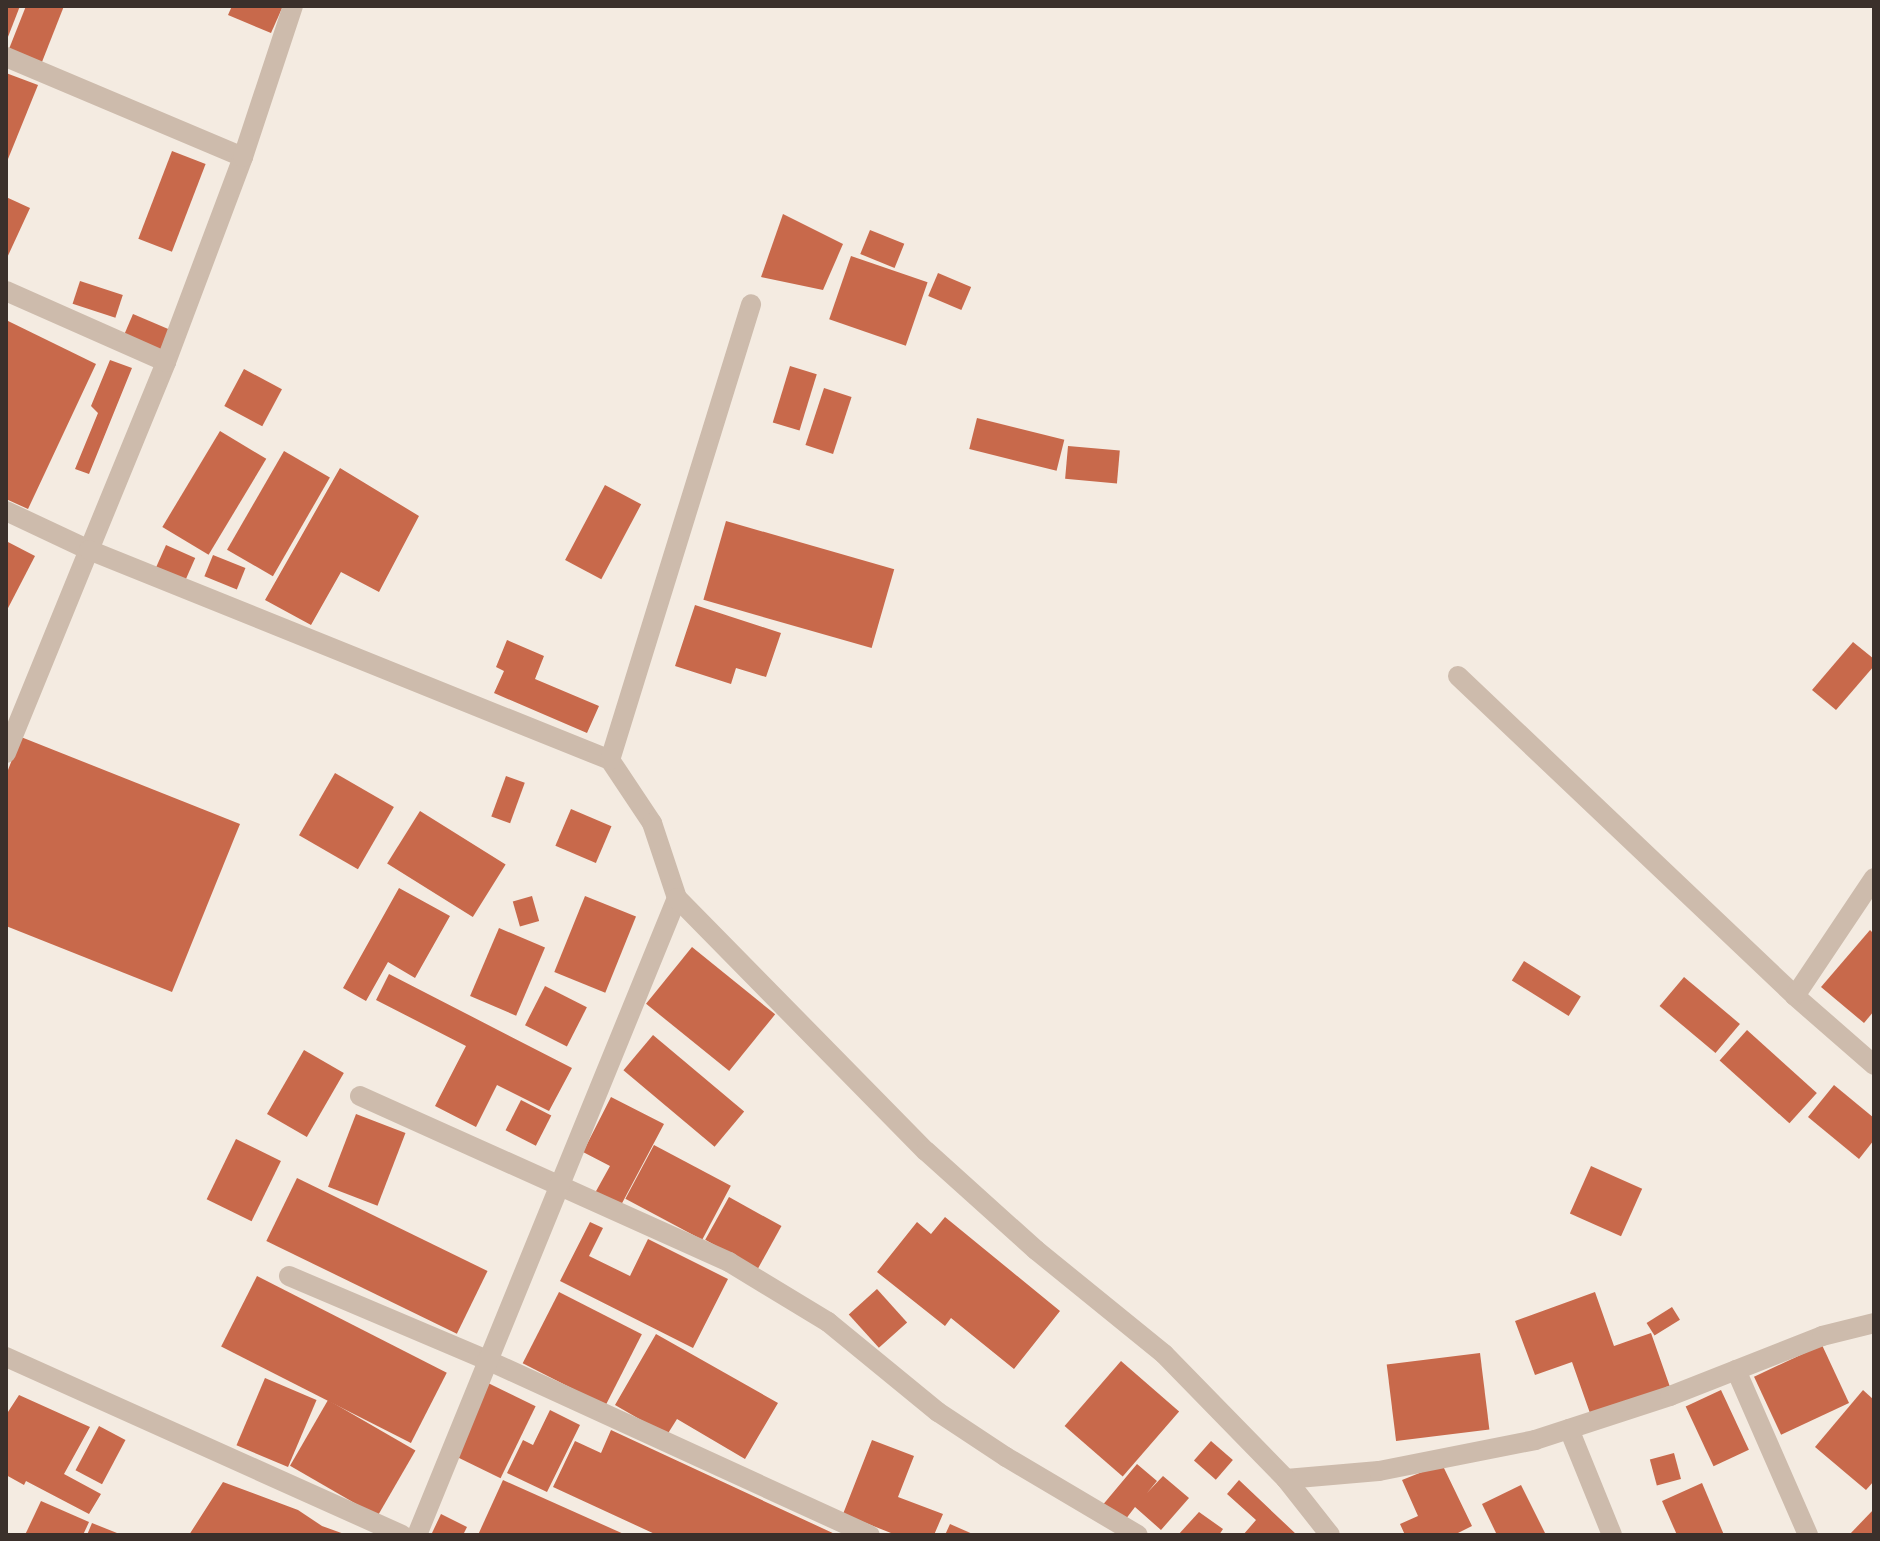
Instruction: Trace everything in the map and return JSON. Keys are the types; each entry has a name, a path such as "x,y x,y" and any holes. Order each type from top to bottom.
{"street":[{"path":"6,753 10,731 166,362 243,157 293,6"},
{"path":"6,57 243,157"},
{"path":"6,291 166,362"},
{"path":"610,760 751,304"},
{"path":"6,511 89,550 610,760 652,823 677,898 926,1151 1036,1250 1164,1354 1286,1479 1330,1535"},
{"path":"1458,676 1795,996 1874,1065"},
{"path":"1795,996 1874,878"},
{"path":"417,1535 677,898"},
{"path":"360,1096 741,1270 828,1322 961,1427 1138,1535"},
{"path":"289,1276 487,1360 870,1535"},
{"path":"1286,1479 1379,1471 1535,1440 1736,1370 1822,1336 1874,1323"},
{"path":"6,1357 402,1535"},
{"path":"1736,1370 1808,1535"},
{"path":"1569,1429 1612,1535"}],"building":[{"path":"6,6 20,6 6,42"},
{"path":"26,6 64,6 40,67 7,54"},
{"path":"232,6 283,6 271,33 228,15"},
{"path":"6,73 38,85 6,164"},
{"path":"172,151 206,164 172,252 138,239"},
{"path":"6,197 30,208 6,260"},
{"path":"783,214 843,244 823,290 761,277"},
{"path":"870,230 904,244 895,268 860,254"},
{"path":"851,256 928,282 906,346 829,319"},
{"path":"938,273 971,287 961,310 928,296"},
{"path":"80,281 123,295 115,318 73,304"},
{"path":"133,314 174,331 164,353 124,336"},
{"path":"6,320 96,364 28,509 6,499"},
{"path":"110,360 132,368 89,474 75,469 98,413 91,406"},
{"path":"790,366 817,374 800,431 773,422"},
{"path":"244,369 282,389 262,426 224,406"},
{"path":"824,388 852,397 833,454 805,445"},
{"path":"977,418 1064,440 1057,471 969,449"},
{"path":"220,431 266,459 209,555 162,527"},
{"path":"1068,446 1120,451 1117,483 1065,479"},
{"path":"284,451 330,477 273,576 227,550"},
{"path":"340,468 419,516 379,592 341,572 311,625 265,600"},
{"path":"605,485 641,504 601,579 565,560"},
{"path":"726,521 894,569 872,648 703,600"},
{"path":"6,541 35,556 6,612"},
{"path":"166,545 195,558 185,580 156,567"},
{"path":"213,555 245,568 237,589 204,576"},
{"path":"695,605 781,633 766,677 736,668 731,684 675,666"},
{"path":"507,640 544,656 535,679 599,706 587,733 494,693 504,671 496,667"},
{"path":"1853,642 1874,659 1874,666 1836,710 1812,690"},
{"path":"21,737 240,824 172,992 6,926 6,775"},
{"path":"335,773 394,807 358,869 299,835"},
{"path":"506,776 525,783 510,823 491,816"},
{"path":"571,809 612,826 596,863 555,846"},
{"path":"420,811 506,865 473,917 387,864"},
{"path":"399,888 450,916 415,978 388,962 366,1001 343,988"},
{"path":"532,896 539,921 520,927 513,902"},
{"path":"585,896 636,917 605,993 554,972"},
{"path":"499,928 545,948 516,1016 470,996"},
{"path":"1870,930 1874,934 1874,1011 1864,1023 1821,987"},
{"path":"692,947 775,1014 729,1071 646,1004"},
{"path":"1524,961 1581,997 1569,1016 1512,981"},
{"path":"389,974 572,1068 549,1111 497,1085 476,1127 435,1106 466,1046 376,1000"},
{"path":"1684,977 1740,1024 1715,1053 1660,1006"},
{"path":"545,986 587,1007 567,1047 525,1025"},
{"path":"1747,1030 1817,1093 1789,1123 1720,1060"},
{"path":"653,1035 744,1111 715,1147 623,1070"},
{"path":"304,1050 344,1073 307,1137 267,1114"},
{"path":"1834,1085 1874,1118 1874,1140 1859,1159 1808,1117"},
{"path":"611,1097 664,1124 620,1207 595,1193 610,1166 583,1152"},
{"path":"521,1100 551,1115 536,1146 506,1130"},
{"path":"356,1114 405,1133 378,1206 328,1187"},
{"path":"236,1139 281,1161 252,1221 207,1199"},
{"path":"654,1145 731,1186 702,1240 625,1199"},
{"path":"1591,1166 1642,1189 1621,1236 1570,1214"},
{"path":"297,1178 488,1271 457,1334 266,1241"},
{"path":"729,1197 781,1226 758,1269 705,1240"},
{"path":"945,1217 1060,1311 1014,1369 951,1318 945,1326 877,1272 917,1222 931,1234"},
{"path":"590,1222 603,1228 589,1256 630,1276 648,1239 728,1279 693,1348 560,1281"},
{"path":"257,1276 447,1373 411,1443 221,1346"},
{"path":"877,1289 907,1322 879,1348 849,1314"},
{"path":"559,1292 642,1334 606,1406 523,1363"},
{"path":"1595,1292 1614,1346 1651,1333 1670,1387 1591,1416 1572,1362 1535,1375 1515,1321"},
{"path":"1672,1307 1680,1320 1655,1336 1647,1323"},
{"path":"656,1334 778,1403 745,1459 677,1419 667,1435 615,1405"},
{"path":"1822,1345 1849,1403 1781,1435 1754,1377"},
{"path":"1480,1353 1489,1429 1396,1441 1387,1364"},
{"path":"1121,1361 1179,1412 1123,1476 1065,1426"},
{"path":"265,1378 317,1400 288,1467 236,1445"},
{"path":"488,1383 536,1406 501,1478 453,1455"},
{"path":"1721,1390 1749,1450 1714,1466 1686,1406"},
{"path":"1863,1390 1874,1400 1874,1481 1866,1490 1815,1447"},
{"path":"19,1395 90,1427 64,1474 101,1494 89,1514 26,1481 24,1485 6,1475 6,1415"},
{"path":"328,1400 415,1450 377,1516 290,1466"},
{"path":"550,1410 580,1425 547,1492 507,1473 523,1440 533,1445"},
{"path":"99,1426 125,1440 102,1484 76,1470"},
{"path":"611,1430 837,1535 657,1535 553,1487 575,1441 601,1453"},
{"path":"872,1440 914,1456 898,1497 943,1514 934,1535 896,1535 843,1514"},
{"path":"1211,1441 1233,1460 1216,1480 1194,1461"},
{"path":"1674,1453 1681,1479 1657,1486 1650,1459"},
{"path":"1137,1464 1157,1481 1147,1493 1163,1476 1189,1498 1161,1530 1135,1507 1122,1524 1101,1507"},
{"path":"1442,1464 1472,1526 1454,1535 1405,1535 1400,1524 1418,1516 1402,1480"},
{"path":"503,1480 626,1535 478,1535"},
{"path":"1239,1480 1297,1535 1243,1535 1256,1520 1227,1494"},
{"path":"223,1482 298,1510 322,1526 347,1535 189,1535"},
{"path":"1702,1483 1724,1535 1677,1535 1662,1501"},
{"path":"1521,1485 1546,1535 1497,1535 1482,1504"},
{"path":"41,1501 89,1522 83,1535 25,1535"},
{"path":"1874,1509 1874,1535 1849,1535"},
{"path":"1199,1512 1223,1529 1219,1535 1178,1535"},
{"path":"441,1514 467,1527 463,1535 432,1533"},
{"path":"92,1523 122,1535 87,1535"},
{"path":"950,1524 975,1535 945,1535"}]}
